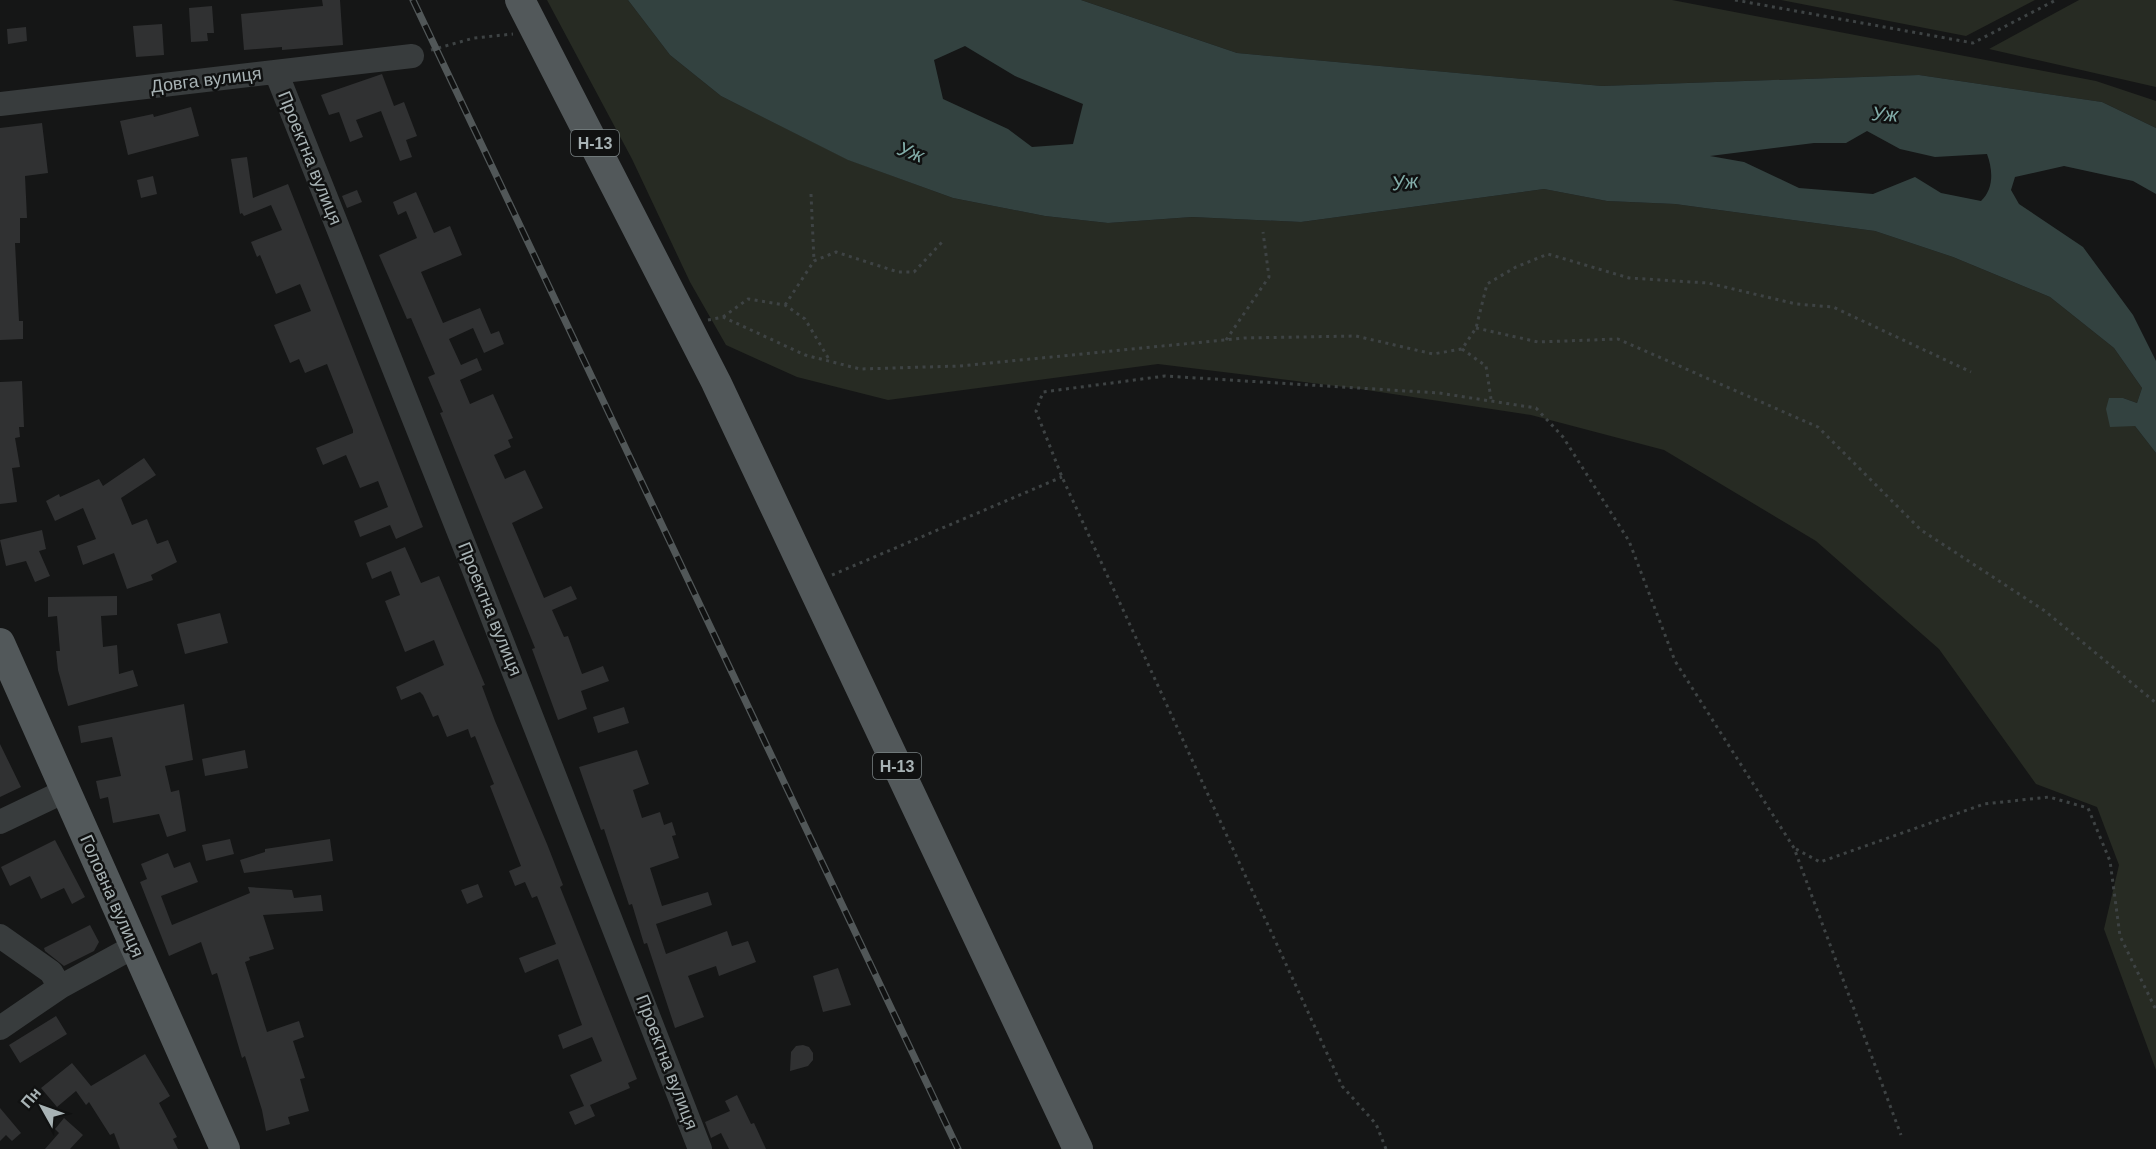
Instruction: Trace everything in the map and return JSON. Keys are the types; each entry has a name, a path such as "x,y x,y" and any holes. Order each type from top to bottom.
{"main road":[{"name":"Н-13","path":"520,0 686,325 1078,1149"},
{"name":"Головна вулиця","path":"0,643 225,1149"}],"street":[{"name":"Довга вулиця","path":"0,104 412,56"},
{"name":"Проектна вулиця","path":"276,72 477,575 700,1149"},
{"path":"0,822 65,791"},
{"path":"0,936 51,972 60,987"},
{"path":"0,1028 60,987 135,946"}],"path":[{"path":"1735,0 1973,43 2056,0"},
{"path":"412,56 474,38 537,32"},
{"path":"811,194 814,261"},
{"path":"1226,340 1269,277 1263,232"},
{"path":"785,305 814,261 836,252 898,272 914,272 943,241"},
{"path":"1462,349 1476,328 1487,284 1516,267 1548,254 1629,278 1708,283 1796,304 1833,307 1971,372"},
{"path":"686,325 723,317 748,299 785,305 804,319 830,361"},
{"path":"723,317 805,355 860,369 960,366 1226,340 1356,336 1433,354 1462,349 1486,366 1491,399"},
{"path":"1476,328 1538,342 1618,339 1818,427 1921,530 2045,611 2156,704"},
{"path":"1386,1149 1376,1124 1342,1086 1062,477 1036,411 1043,392 1165,376 1439,393 1491,399 1536,408 1563,437 1629,541 1675,661 1794,848 1901,1135"},
{"path":"811,584 1062,477"},
{"path":"1794,848 1820,862 1984,804 2049,797 2088,808 2110,861 2120,936 2156,1010"}],"shaded area":[{"path":"547,0 628,0 670,55 721,96 849,160 953,198 1045,216 1108,223 1192,217 1301,222 1544,189 1607,201 1675,204 1875,231 1953,257 2050,297 2114,348 2142,388 2137,403 2123,398 2135,426 2156,453 2156,1070 2104,929 2119,865 2097,807 2036,784 1939,649 1816,541 1664,450 1531,415 1360,389 1158,364 888,400 797,377 726,345 690,282 632,159"},
{"path":"1081,0 1672,0 2096,81 2156,101 2156,128 2102,102 1919,75 1602,86 1237,53"},
{"path":"1781,0 2035,0 1966,36"},
{"path":"2079,0 2156,0 2156,87 1989,49"}],"water":[{"name":"Уж","path":"628,0 1081,0 1237,53 1602,86 1919,75 2102,102 2156,128 2156,194 2133,181 2064,166 2015,177 2011,190 2019,204 2083,247 2133,315 2156,361 2156,453 2135,426 2110,427 2106,409 2109,398 2123,398 2137,403 2142,388 2114,348 2050,297 1953,257 1875,231 1675,204 1607,201 1544,189 1301,222 1192,217 1108,223 1045,216 953,198 848,160 721,96 670,55","holes":["965,46 1015,76 1083,104 1073,144 1032,147 1008,129 943,99 934,60","1867,131 1900,149 1935,157 1987,154 1991,173 1988,191 1981,201 1941,193 1915,177 1873,194 1799,188 1744,162 1710,156 1814,143 1846,143"]}],"building":[{"path":"322,0 340,0 343,45 282,50 282,47 244,50 241,14 323,6"},
{"path":"212,6 214,33 207,33 208,41 191,42 189,8"},
{"path":"162,24 164,55 136,57 133,26"},
{"path":"26,27 27,41 8,44 7,29"},
{"path":"382,74 394,106 404,102 417,136 406,140 412,157 400,161 381,111 356,120 363,137 350,142 339,112 329,115 321,95"},
{"path":"191,107 199,136 128,155 120,121 153,114 154,117"},
{"path":"42,123 48,173 25,176 27,218 20,218 20,243 15,243 19,321 23,321 23,339 0,340 0,128"},
{"path":"247,157 253,198 288,184 423,527 396,539 390,525 360,537 354,521 388,507 378,481 360,488 346,455 323,465 316,448 353,433 353,430 327,364 305,373 299,359 290,363 274,325 311,311 300,284 276,294 260,255 257,257 251,242 282,230 271,205 244,216 240,214 231,159"},
{"path":"153,176 157,194 141,198 137,180"},
{"path":"357,190 362,202 347,208 342,196"},
{"path":"416,192 434,233 450,226 462,255 421,272 443,323 480,308 491,334 499,331 504,344 484,353 473,328 449,339 461,365 477,358 482,370 460,380 470,404 493,394 513,438 508,440 511,447 494,455 505,479 525,470 543,508 512,523 544,598 571,586 577,599 552,610 564,637 568,636 582,674 603,666 609,681 581,691 587,709 558,720 532,649 535,648 440,413 443,412 428,377 435,374 411,318 407,319 379,255 417,238 406,211 398,215 393,202"},
{"path":"22,381 24,427 19,427 20,437 15,438 20,467 12,468 17,502 0,504 0,382"},
{"path":"144,458 156,475 121,498 132,525 147,519 157,544 168,540 177,562 151,575 153,580 127,589 114,553 83,565 77,546 96,539 83,508 55,521 46,501 99,479 103,486"},
{"path":"42,530 46,549 39,551 50,576 35,582 26,561 6,566 0,540"},
{"path":"405,547 421,583 439,576 485,685 482,686 495,721 547,844 563,885 560,887 637,1079 628,1083 630,1088 590,1105 595,1116 575,1125 569,1112 584,1106 570,1075 602,1061 592,1037 563,1049 558,1035 582,1025 558,959 525,973 519,958 556,944 537,896 532,898 525,882 515,886 509,871 521,866 490,786 494,784 475,736 471,738 468,729 447,737 438,715 433,717 420,692 401,700 396,687 444,665 434,640 405,652 385,601 400,595 391,571 372,579 366,563"},
{"path":"117,596 117,615 101,616 103,647 117,645 119,674 133,670 138,686 68,706 58,670 56,651 60,651 57,616 48,617 48,597"},
{"path":"220,613 228,643 185,654 177,624"},
{"path":"184,704 193,760 165,766 171,792 179,790 186,831 167,837 159,814 113,823 108,797 100,799 96,781 121,776 112,737 81,743 78,726"},
{"path":"624,707 629,723 598,733 593,717"},
{"path":"0,744 21,787 0,797"},
{"path":"245,750 248,768 205,776 202,759"},
{"path":"637,750 649,784 633,790 642,818 660,812 664,825 672,822 676,835 672,836 679,858 650,868 662,906 708,892 712,905 656,924 666,954 727,931 732,946 748,941 756,962 719,976 716,966 688,976 704,1017 675,1028 647,943 644,944 632,904 629,905 604,829 601,830 579,767"},
{"path":"230,839 234,854 206,861 202,845"},
{"path":"330,839 333,861 244,873 240,860 265,852 265,849"},
{"path":"55,840 85,897 72,904 64,888 41,899 30,876 10,886 1,867"},
{"path":"168,853 174,868 190,862 198,882 161,896 172,925 250,893 248,887 292,890 294,898 321,895 323,911 263,915 274,949 249,957 250,960 245,962 267,1032 299,1021 304,1037 293,1041 305,1078 300,1079 309,1111 288,1117 290,1124 266,1131 262,1110 245,1056 242,1058 217,973 212,975 201,942 169,956 140,882 147,879 141,864"},
{"path":"478,884 483,897 467,904 461,890"},
{"path":"90,925 99,942 94,951 64,966 45,951 44,948"},
{"path":"838,968 851,1005 823,1012 813,976"},
{"path":"56,1016 67,1034 20,1063 9,1045"},
{"path":"796,1046 809,1047 813,1053 813,1060 808,1066 790,1071 791,1052"},
{"path":"145,1054 170,1096 159,1103 177,1137 173,1139 178,1149 120,1149 114,1133 110,1135 89,1102 86,1105 76,1091 57,1107 41,1088 72,1063 91,1086"},
{"path":"737,1095 766,1149 729,1149 721,1133 711,1138 705,1122 730,1111 725,1101"},
{"path":"0,1108 21,1133 12,1141 6,1135 0,1141"},
{"path":"64,1118 83,1135 70,1149 45,1149 59,1133 55,1129"}],"railway":[{"path":"413,0 958,1149"}]}
